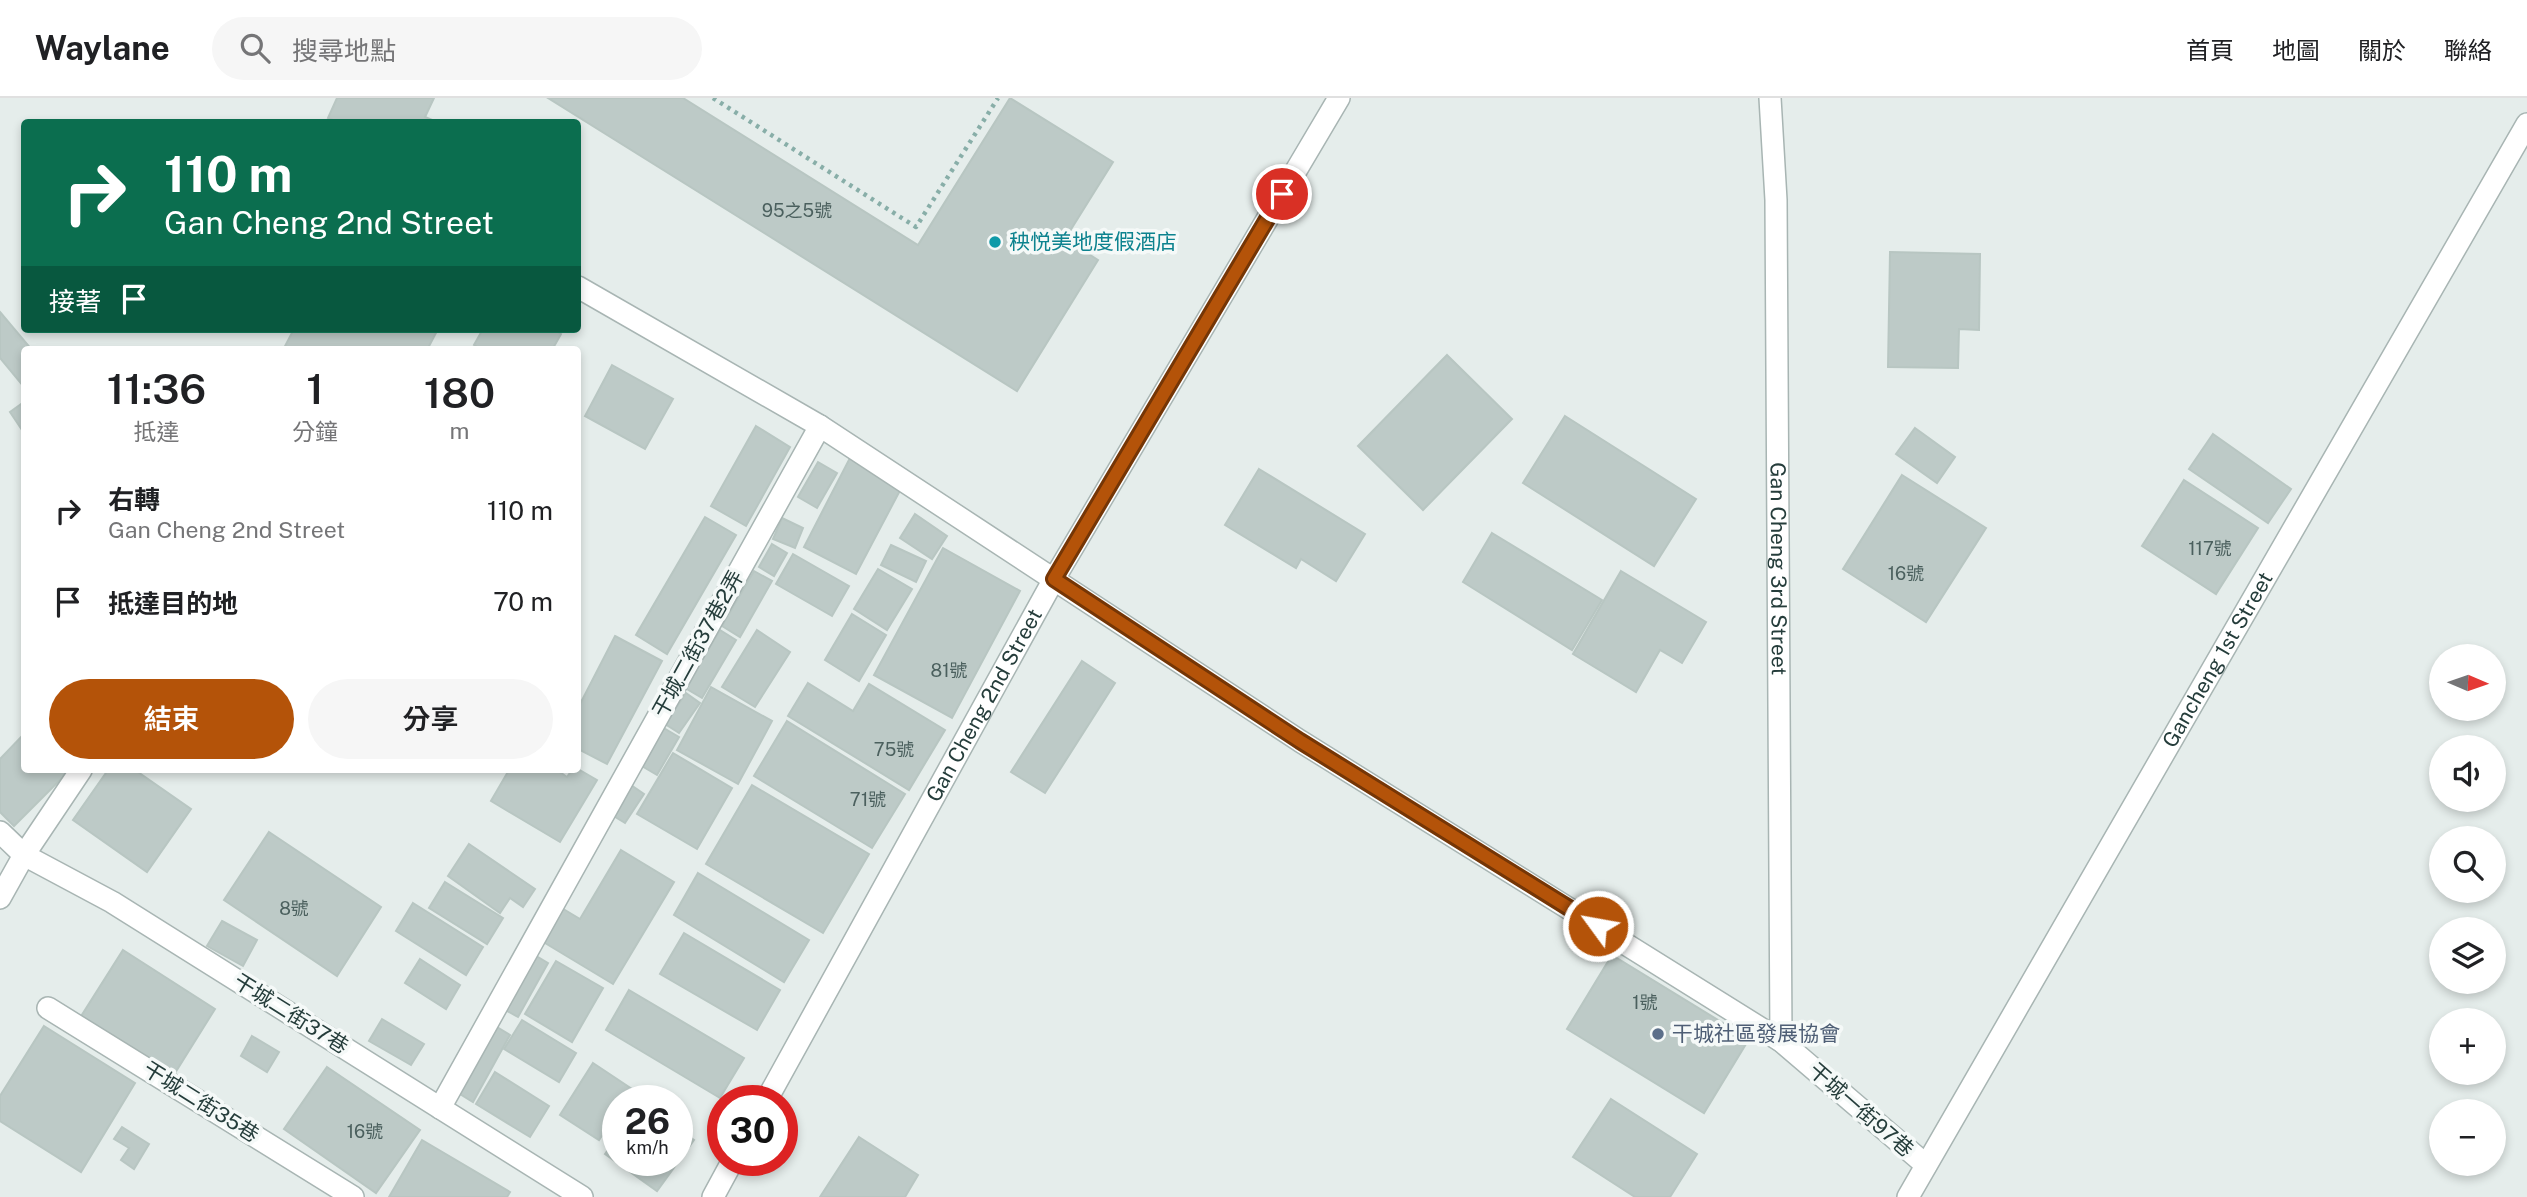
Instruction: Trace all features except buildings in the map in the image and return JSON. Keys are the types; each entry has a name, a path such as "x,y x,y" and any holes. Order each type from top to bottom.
{"street":[{"name":"Gan Cheng 2nd Street","path":"775,1085 1054,579 1339,98"},
{"name":"Gan Cheng 3rd Street","path":"1770,98 1776,200 1781,1041"},
{"name":"Gancheng 1st Street","path":"1908,1197 2527,124"},
{"path":"581,289 820,426 1054,579"},
{"name":"干城二街37巷2弄","path":"440,1108 820,426"},
{"name":"干城一街97巷","path":"1054,579 1300,741 1781,1041 1926,1165"},
{"path":"0,898 24,855 79,773"},
{"name":"干城二街37巷","path":"0,832 24,855 112,902 582,1197"},
{"name":"干城二街35巷","path":"48,1008 353,1197"},
{"path":"713,1197 724,1176"}],"path":[{"path":"713,98 916,227 998,98"}],"place":[{"name":"秧悦美地度假酒店","path":"995,242"},
{"name":"干城社區發展協會","path":"1658,1034"}],"route":[{"path":"1282,194 1054,579 1300,741 1598,926"}]}
